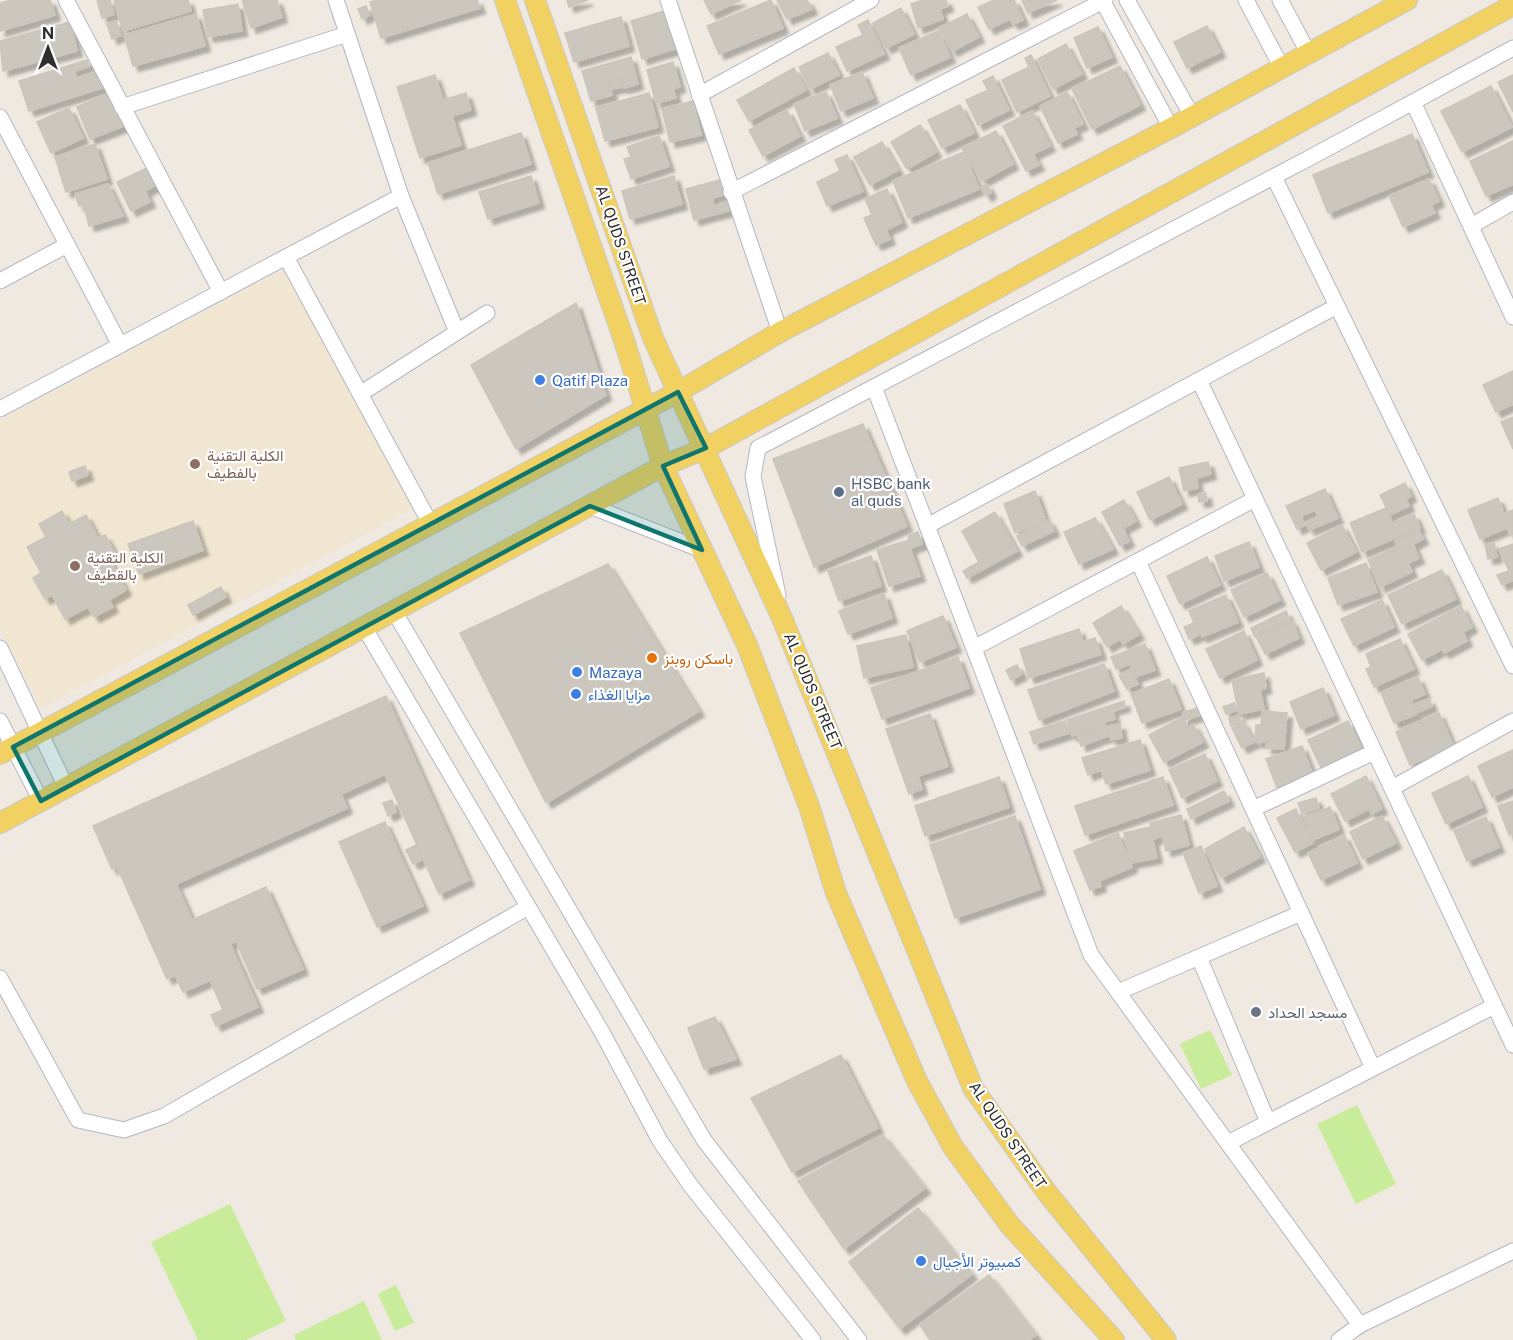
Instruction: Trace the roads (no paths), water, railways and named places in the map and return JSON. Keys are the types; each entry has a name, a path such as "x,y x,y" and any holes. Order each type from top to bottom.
{"main road":[{"path":"505,0 624,340 663,466 747,645 809,806 836,894 917,1081 953,1147 1009,1224 1114,1340"},
{"name":"AL QUDS STREET","path":"535,0 653,338 706,448 782,618 973,1088 1045,1190 1166,1340"},
{"path":"6,750 678,392 780,332 1171,128 1407,0"},
{"path":"0,823 663,466 706,448 1513,4"}],"street":[{"path":"66,0 221,292"},
{"path":"336,0 401,196 458,332"},
{"path":"668,0 780,332"},
{"path":"699,95 871,0"},
{"path":"731,192 1103,0 1171,128"},
{"path":"1127,0 1192,116"},
{"path":"1246,0 1281,68"},
{"path":"1280,0 1308,54"},
{"path":"122,107 347,34"},
{"path":"782,618 753,477 758,448 1274,177 1513,48"},
{"path":"1413,102 1513,317"},
{"path":"0,117 120,345"},
{"path":"1274,177 1513,666"},
{"path":"0,409 401,196"},
{"path":"1471,225 1513,202"},
{"path":"0,281 67,245"},
{"path":"286,257 430,523"},
{"path":"927,526 1337,306"},
{"path":"360,394 487,313"},
{"path":"1199,380 1513,1046"},
{"path":"874,387 1091,955 1360,1325"},
{"path":"974,648 1255,499"},
{"path":"590,506 702,550"},
{"path":"1138,561 1373,1068"},
{"path":"394,611 704,1140 859,1340"},
{"path":"364,627 528,906 660,1141 691,1186 813,1340"},
{"path":"0,648 66,787"},
{"path":"0,721 6,750 41,801"},
{"path":"1392,788 1513,721"},
{"path":"1253,808 1374,752"},
{"path":"0,978 78,1120 124,1130 164,1116 528,906"},
{"path":"1118,992 1301,913"},
{"path":"1199,957 1268,1122"},
{"path":"1228,1143 1494,1006"},
{"path":"1339,1340 1360,1325 1513,1251"}],"place":[{"name":"Qatif Plaza","path":"540,380"},
{"name":"الكلية التقنية بالفطيف","path":"195,464"},
{"name":"HSBC bank al quds","path":"839,492"},
{"name":"الكلية التقنية بالقطيف","path":"75,566"},
{"name":"باسكن روبنز","path":"652,658"},
{"name":"Mazaya","path":"577,672"},
{"name":"مزايا الغذاء","path":"576,694"},
{"name":"مسجد الحداد","path":"1256,1012"},
{"name":"كمبيوتر الأجيال","path":"921,1261"}]}
